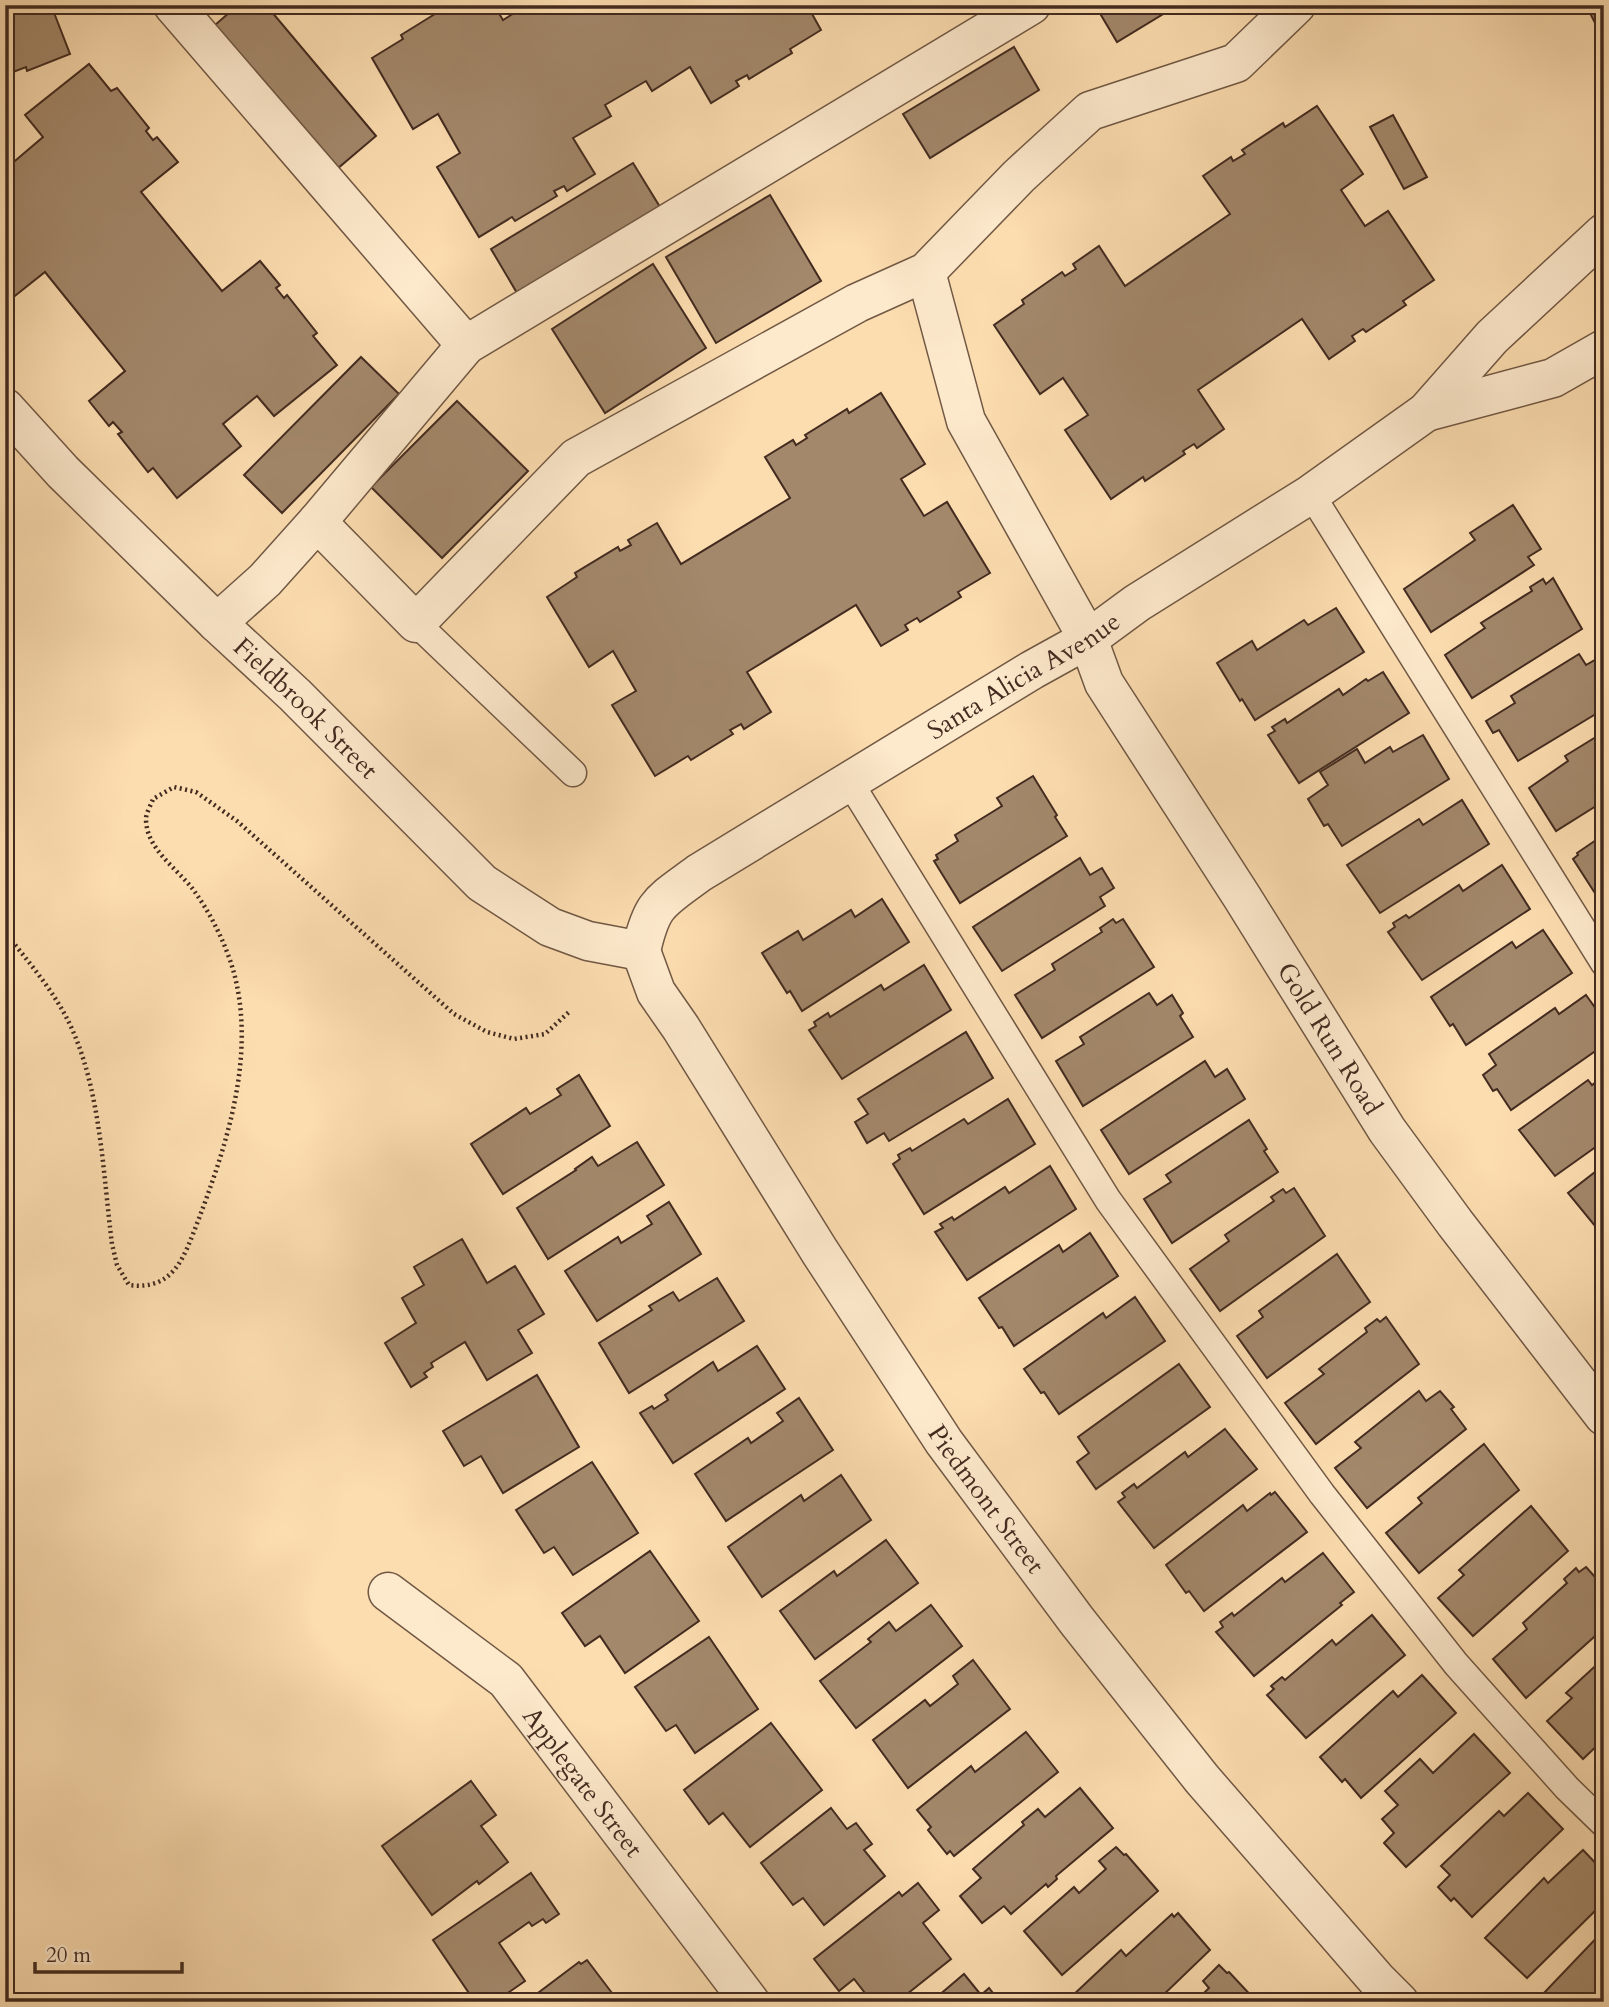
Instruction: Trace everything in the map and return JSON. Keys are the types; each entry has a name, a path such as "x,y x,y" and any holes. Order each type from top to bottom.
{"street":[{"path":"173,5 466,345"},
{"path":"217,624 265,580 317,522 466,345 1031,5"},
{"path":"317,522 416,623 576,458 857,303 926,272 1019,176 1090,111 1236,63 1296,5"},
{"name":"Santa Alicia Avenue","path":"641,951 648,920 657,904 699,873 1032,670 1088,639 1137,603 1311,494 1426,412 1492,337 1604,233"},
{"name":"Gold Run Road","path":"926,272 966,421 1088,639 1104,683 1242,897 1387,1130 1604,1416"},
{"name":"Santa Alicia Avenue","path":"1426,412 1553,378 1604,349"},
{"name":"Fieldbrook Street","path":"5,408 62,472 217,624 295,695 482,883 550,926 588,941 641,951"},
{"name":"Piedmont Street","path":"641,951 656,992 944,1442 1085,1631 1202,1779 1399,2002"},
{"name":"Applegate Street","path":"388,1592 506,1680 750,2002"}],"lane":[{"path":"1311,494 1604,963"},
{"path":"416,623 573,772"},
{"path":"849,781 1108,1200 1322,1494 1447,1654 1567,1788 1604,1824"}],"path":[{"path":"5,932 43,980 71,1027 84,1059 93,1092 117,1265 129,1285 147,1287 161,1283 186,1253 211,1187 233,1109 241,1069 241,1019 234,973 213,923 199,900 151,841 146,818 153,799 174,787 196,792 237,821 454,1014 487,1032 514,1039 545,1034 569,1012"}],"building":[{"path":"5,5 51,5 70,54 27,71 26,67 5,75"},
{"path":"238,5 266,5 376,136 337,169 215,25"},
{"path":"455,5 494,5 503,20 527,5 544,5 546,9 552,5 807,5 821,30 790,49 792,53 749,79 747,75 736,81 739,86 711,103 690,67 652,91 646,81 605,105 611,116 573,138 595,174 567,191 564,186 554,191 557,196 515,221 512,217 479,237 437,167 460,153 438,114 413,129 372,58 403,39 401,35 443,9 445,12"},
{"path":"1095,5 1178,5 1117,42"},
{"path":"1586,5 1604,5 1604,34 1596,25"},
{"path":"1014,47 1039,90 930,158 903,114"},
{"path":"89,64 111,91 117,88 149,128 146,131 153,140 157,137 178,162 141,192 222,291 260,261 280,285 276,288 284,298 287,295 317,333 313,336 337,365 274,416 257,396 223,424 241,446 177,498 153,468 148,472 118,434 122,432 113,422 109,426 89,401 125,371 45,272 6,303 5,301 5,160 9,166 43,137 25,115"},
{"path":"1317,106 1363,174 1341,190 1365,226 1388,211 1434,280 1403,301 1406,305 1366,332 1363,329 1352,336 1355,341 1329,359 1302,319 1198,390 1224,429 1197,448 1194,444 1183,451 1185,454 1145,481 1143,477 1111,499 1065,430 1088,415 1063,378 1040,394 994,325 1024,304 1022,300 1062,272 1065,276 1076,269 1073,264 1099,246 1125,286 1230,214 1203,176 1231,157 1233,161 1245,154 1242,150 1283,123 1285,127"},
{"path":"1393,115 1427,177 1404,189 1370,127"},
{"path":"633,163 660,207 517,293 491,249"},
{"path":"770,195 821,281 716,343 666,257"},
{"path":"653,264 706,348 605,413 552,329"},
{"path":"361,357 399,394 282,513 244,475"},
{"path":"881,393 925,464 901,479 924,516 947,502 990,573 958,592 961,597 920,622 917,618 905,625 908,630 881,646 856,605 747,672 771,712 744,729 741,724 730,730 733,734 691,760 688,756 655,776 612,705 636,691 613,651 589,667 547,597 577,577 575,573 618,547 620,551 631,545 628,540 657,523 681,564 790,498 765,457 793,440 796,445 807,438 805,435 847,409 849,413"},
{"path":"457,401 528,471 442,558 371,487"},
{"path":"1513,505 1541,549 1528,557 1534,565 1431,632 1404,589 1475,540 1470,533"},
{"path":"1553,578 1582,629 1472,698 1445,655 1485,628 1481,623 1532,591 1530,587 1543,579 1546,584"},
{"path":"1336,608 1364,652 1255,720 1217,663 1252,641 1257,650 1304,620 1308,625"},
{"path":"1579,654 1586,665 1602,656 1604,660 1604,709 1518,761 1499,730 1493,733 1486,721 1515,703 1511,696"},
{"path":"1383,672 1409,713 1299,783 1268,735 1275,731 1272,727 1285,719 1287,723 1339,689 1343,695 1366,679 1368,681"},
{"path":"1604,732 1604,801 1556,831 1529,788 1568,761 1565,756"},
{"path":"1423,735 1449,779 1342,846 1328,824 1324,826 1308,799 1328,785 1320,772 1357,749 1365,763 1390,747 1393,752"},
{"path":"1033,776 1067,836 960,903 934,861 938,859 936,855 958,841 955,835 1002,806 997,798"},
{"path":"1462,800 1489,844 1380,913 1347,865 1419,819 1423,825"},
{"path":"1604,828 1604,899 1600,901 1573,859 1577,853 1599,838 1596,833"},
{"path":"1080,858 1090,875 1102,868 1114,888 1100,897 1105,906 1002,971 973,927"},
{"path":"1502,865 1530,909 1422,980 1388,932 1395,927 1393,923 1406,915 1409,918 1459,885 1463,891"},
{"path":"882,899 909,942 802,1011 790,991 787,993 762,953 798,931 803,940 851,910 855,917"},
{"path":"1113,919 1116,923 1123,919 1154,967 1042,1038 1015,995 1055,970 1052,964 1102,932 1100,928"},
{"path":"1543,930 1572,973 1466,1045 1431,997 1512,942 1516,948"},
{"path":"924,965 951,1010 842,1079 809,1030 816,1026 814,1022 828,1013 830,1017 881,985 884,990"},
{"path":"1149,993 1157,1005 1172,995 1183,1013 1180,1016 1193,1037 1083,1106 1056,1061 1084,1044 1080,1037"},
{"path":"1586,995 1604,1020 1604,1045 1511,1110 1497,1089 1493,1091 1483,1075 1496,1065 1489,1054 1555,1008 1559,1014"},
{"path":"966,1032 993,1078 889,1141 884,1133 867,1143 855,1122 868,1114 858,1099"},
{"path":"1205,1061 1215,1077 1227,1069 1245,1099 1129,1174 1101,1130"},
{"path":"579,1075 610,1126 503,1194 471,1144 526,1108 530,1114 561,1095 557,1089"},
{"path":"1604,1076 1604,1141 1555,1176 1519,1130 1588,1080 1592,1085"},
{"path":"1008,1099 1035,1144 924,1214 893,1164 900,1159 898,1155 910,1148 912,1151 964,1119 968,1124"},
{"path":"1249,1120 1278,1172 1172,1243 1144,1199 1171,1182 1166,1175"},
{"path":"637,1142 664,1185 548,1259 517,1208 592,1157 598,1166"},
{"path":"1604,1165 1604,1237 1568,1193"},
{"path":"1050,1166 1076,1209 967,1280 935,1232 943,1228 940,1224 952,1217 954,1220 1005,1187 1009,1193"},
{"path":"1294,1188 1325,1236 1220,1311 1190,1269 1229,1241 1225,1235 1274,1201 1271,1197 1283,1189 1286,1193"},
{"path":"669,1202 701,1254 597,1321 565,1271 618,1237 621,1243 652,1224 647,1216"},
{"path":"1090,1233 1118,1276 1014,1346 979,1298 1059,1245 1063,1252"},
{"path":"462,1239 487,1283 515,1266 544,1314 518,1330 532,1353 487,1380 465,1342 431,1363 433,1367 424,1373 427,1377 411,1387 385,1343 416,1323 402,1298 424,1285 414,1267"},
{"path":"1337,1254 1370,1302 1267,1378 1237,1336 1263,1317 1259,1311"},
{"path":"717,1278 744,1321 629,1393 599,1343 652,1310 649,1306 673,1292 679,1301"},
{"path":"1135,1297 1165,1341 1059,1414 1024,1369 1103,1313 1106,1318"},
{"path":"1386,1317 1419,1364 1316,1444 1285,1403 1324,1374 1319,1369 1367,1332 1365,1328 1377,1319 1380,1322"},
{"path":"757,1346 785,1389 673,1463 640,1413 652,1406 654,1409 668,1400 665,1395 713,1362 718,1371"},
{"path":"1179,1364 1210,1407 1096,1489 1077,1462 1089,1453 1078,1437"},
{"path":"537,1375 579,1447 503,1493 481,1456 464,1466 443,1431"},
{"path":"1419,1391 1426,1401 1440,1391 1454,1407 1451,1409 1466,1429 1367,1508 1335,1468 1361,1448 1355,1442"},
{"path":"799,1398 833,1450 726,1521 695,1474 748,1438 751,1443 783,1421 777,1413"},
{"path":"1225,1429 1257,1469 1154,1548 1118,1502 1125,1497 1122,1493 1134,1484 1137,1488 1185,1452 1188,1457"},
{"path":"1484,1444 1519,1490 1419,1573 1386,1533 1422,1503 1418,1498"},
{"path":"592,1462 638,1533 573,1575 554,1547 544,1553 516,1510"},
{"path":"841,1475 871,1520 762,1597 728,1547 801,1495 804,1501"},
{"path":"1275,1492 1307,1532 1204,1611 1189,1591 1186,1593 1166,1565 1243,1505 1247,1511"},
{"path":"1531,1506 1568,1551 1473,1636 1438,1598 1464,1575 1459,1570"},
{"path":"886,1540 918,1583 815,1659 780,1611 834,1571 837,1576"},
{"path":"650,1551 699,1621 625,1673 600,1636 585,1646 562,1613"},
{"path":"1323,1553 1354,1592 1340,1603 1342,1605 1254,1676 1216,1632 1223,1627 1220,1622 1232,1613 1234,1616 1282,1578 1285,1582"},
{"path":"1586,1567 1604,1587 1604,1628 1526,1698 1493,1659 1527,1629 1523,1623 1567,1583 1564,1579 1576,1568 1579,1572"},
{"path":"931,1605 962,1646 856,1728 820,1681 871,1642 868,1639 889,1622 896,1631"},
{"path":"1372,1615 1405,1655 1306,1738 1267,1695 1274,1689 1271,1686 1282,1677 1285,1680 1332,1640 1336,1645"},
{"path":"709,1637 758,1709 695,1753 676,1725 666,1731 635,1687"},
{"path":"1604,1658 1604,1739 1583,1759 1547,1721 1572,1698 1566,1693"},
{"path":"973,1660 1010,1709 908,1788 873,1740 925,1700 930,1706 958,1684 953,1676"},
{"path":"1422,1675 1456,1713 1361,1798 1345,1779 1342,1782 1320,1757 1393,1691 1398,1697"},
{"path":"771,1723 822,1790 750,1847 723,1813 709,1824 684,1790"},
{"path":"1026,1732 1058,1772 954,1856 950,1851 947,1854 928,1830 931,1827 917,1810 971,1766 975,1772"},
{"path":"1474,1734 1510,1773 1406,1867 1384,1843 1394,1833 1382,1819 1398,1805 1385,1791 1420,1759 1433,1773"},
{"path":"471,1781 496,1815 481,1826 508,1862 479,1884 477,1881 432,1915 382,1846"},
{"path":"1080,1788 1113,1828 1056,1876 1057,1879 1048,1887 1046,1884 1011,1914 1004,1906 982,1923 960,1896 981,1878 973,1869 1024,1825 1022,1822 1038,1809 1045,1817"},
{"path":"1528,1793 1563,1829 1472,1917 1454,1898 1451,1901 1438,1887 1450,1875 1441,1866 1499,1811 1504,1816"},
{"path":"831,1808 847,1829 856,1823 872,1844 864,1850 885,1876 824,1925 803,1898 793,1905 761,1863"},
{"path":"1116,1847 1126,1854 1158,1891 1062,1975 1024,1931 1074,1887 1079,1893 1106,1869 1099,1861"},
{"path":"1583,1850 1604,1872 1604,1902 1527,1978 1485,1938 1544,1878 1548,1883"},
{"path":"531,1873 559,1914 546,1923 543,1919 532,1926 529,1922 499,1943 525,1981 495,2002 475,2002 433,1940"},
{"path":"918,1883 939,1910 923,1923 951,1959 897,2002 872,2002 854,1979 839,1991 814,1959 899,1892 902,1896"},
{"path":"1178,1913 1210,1950 1156,2002 1072,2002 1070,1998 1121,1950 1126,1956 1172,1914 1174,1917"},
{"path":"1604,1930 1604,2002 1549,2002 1542,1995"},
{"path":"587,1960 618,2001 526,2002 579,1962 581,1964"},
{"path":"1219,1965 1257,2002 1195,2002 1209,1988 1203,1981"},
{"path":"964,1974 981,1995 989,1988 1000,2002 931,2002"}]}
